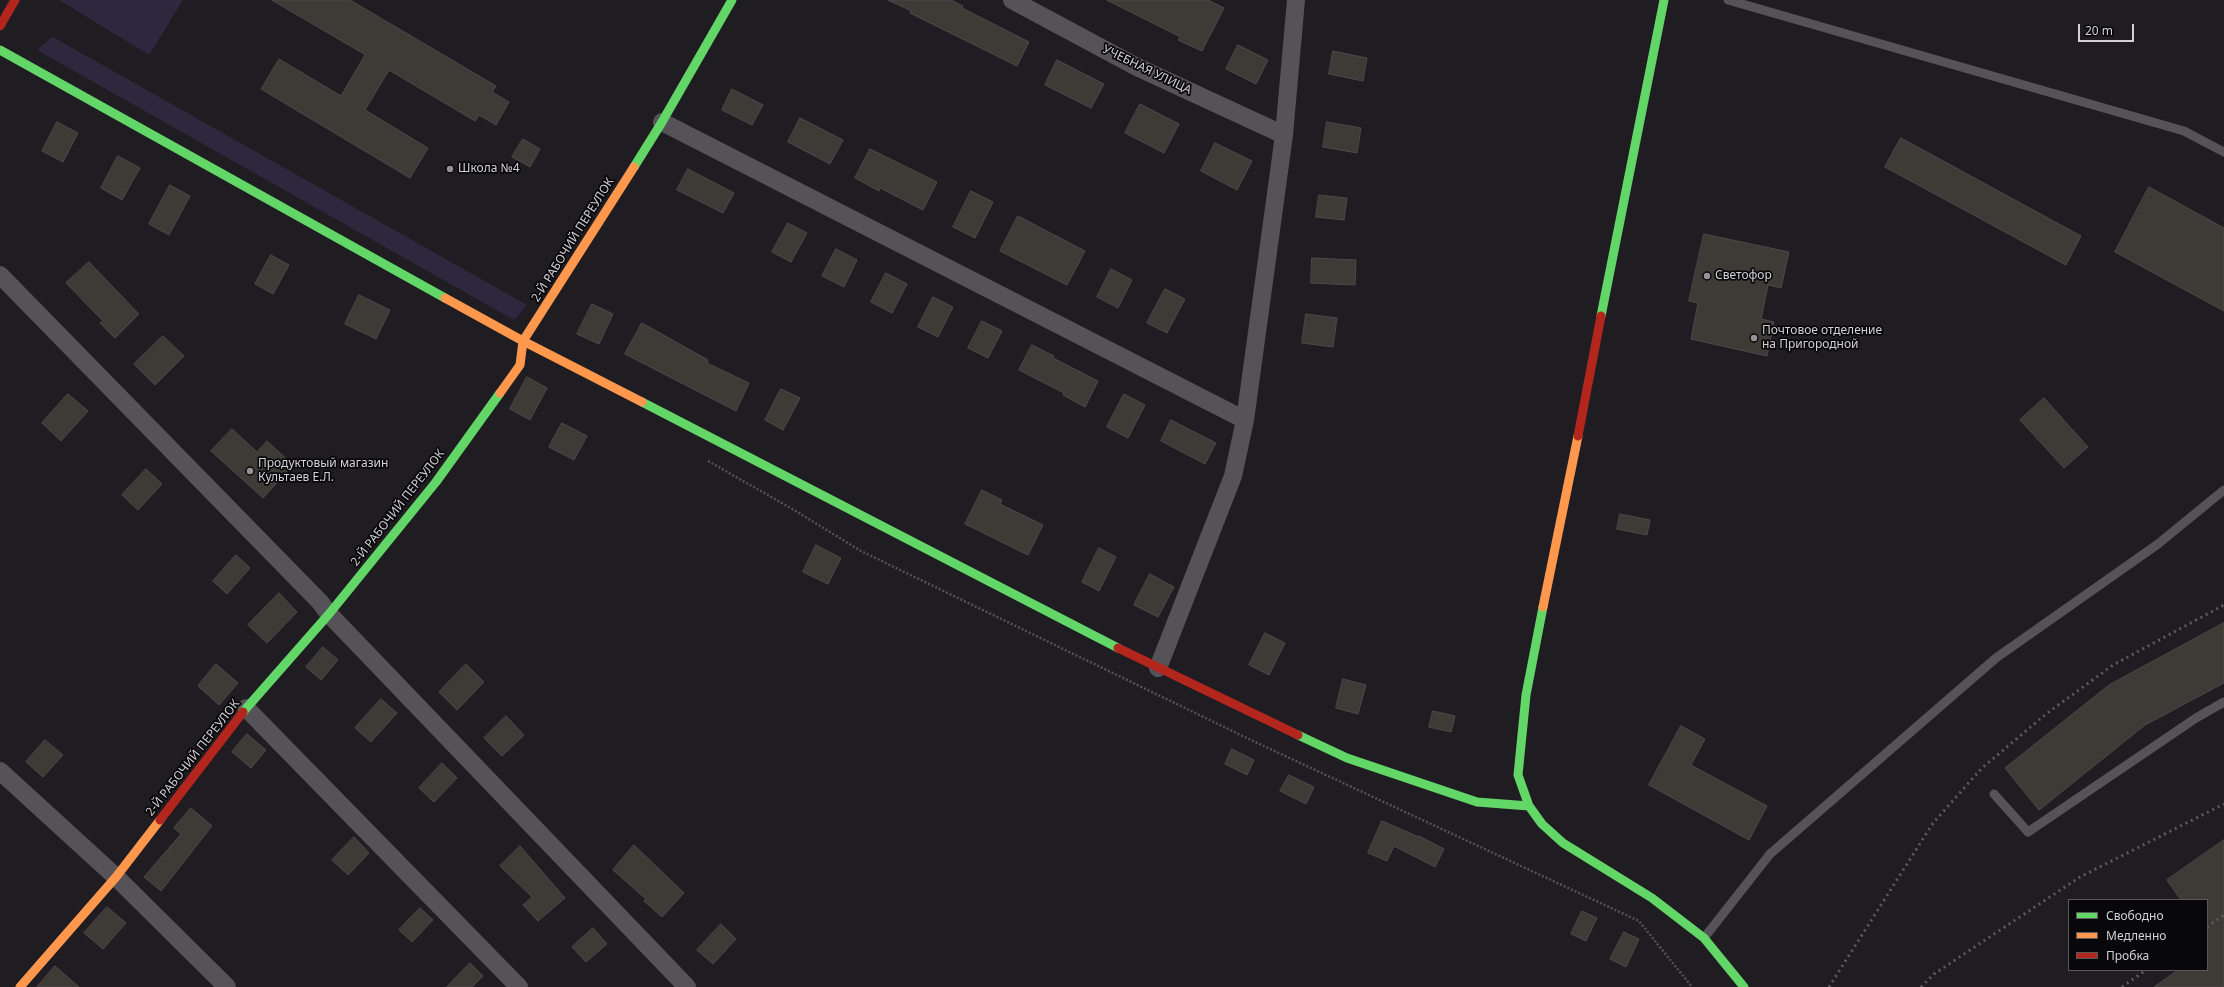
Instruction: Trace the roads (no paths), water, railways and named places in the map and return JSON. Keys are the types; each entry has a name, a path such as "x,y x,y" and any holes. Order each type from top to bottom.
{"street":[{"path":"0,26 15,0"},
{"name":"2-Й РАБОЧИЙ ПЕРЕУЛОК","path":"20,987 116,877 246,708 329,614 436,482 520,365 523,341 662,122 732,0"},
{"name":"УЧЕБНАЯ УЛИЦА","path":"1012,0 1137,67 1284,135"},
{"path":"1158,668 1233,476 1245,420 1284,135 1296,0"},
{"path":"1664,0 1526,696 1518,775 1529,806 1542,824 1563,843 1652,898 1704,938 1744,987"},
{"path":"0,50 523,341 1158,668 1347,758 1477,802 1529,806"},
{"path":"662,122 1245,420"},
{"path":"0,275 320,602 329,614 687,987"},
{"path":"246,708 519,987"},
{"path":"0,770 116,877 227,987"}],"lane":[{"path":"1728,0 2184,131 2224,152"},
{"path":"1704,938 1770,854 1996,658 2158,544 2224,490"},
{"path":"1994,794 2028,832 2196,718 2224,702"}],"railway":[{"path":"1829,987 1933,823 1982,768 2046,714 2113,665 2224,605"},
{"path":"1921,987 1934,974 2080,877 2224,804"},
{"path":"2208,926 2224,915"},
{"path":"2122,987 2145,971"}],"place":[{"name":"Школа №4","path":"450,169"},
{"name":"Светофор","path":"1707,276"},
{"name":"Почтовое отделение на Пригородной","path":"1754,338"},
{"name":"Продуктовый магазин Культаев Е.Л.","path":"250,471"}]}
